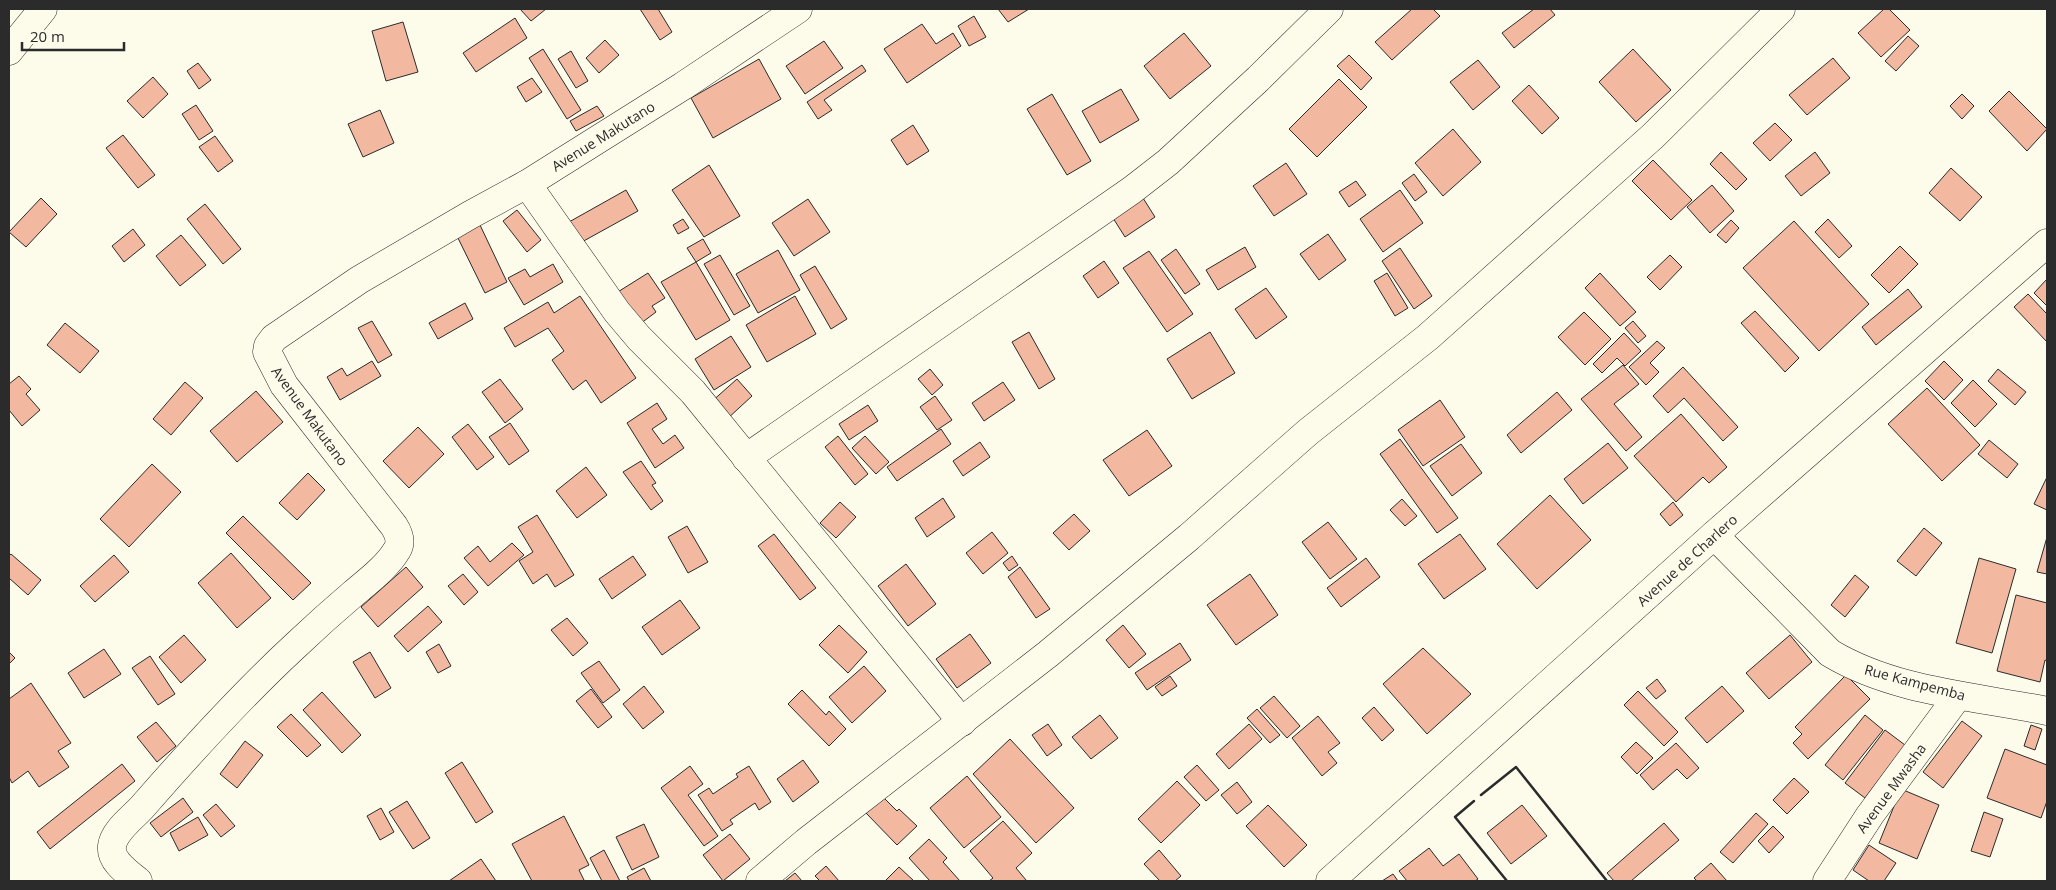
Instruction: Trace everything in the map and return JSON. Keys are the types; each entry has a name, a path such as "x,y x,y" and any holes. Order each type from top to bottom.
{"street":[{"path":"9,51 43,9"},
{"name":"Avenue Makutano","path":"138,881 115,860 111,848 115,836 143,807 174,769 249,691 294,646 376,574 393,556 400,541 394,526 284,385 268,357 268,346 282,332 359,280 527,184 683,86 798,9"},
{"path":"746,458 1132,190 1168,162 1258,79 1328,9"},
{"path":"760,881 806,842 1048,654 1189,537 1308,432 1428,337 1653,136 1781,9"},
{"path":"527,184 617,312 639,338 693,392 962,722"},
{"name":"Avenue de Charlero","path":"1330,881 1714,535 2047,242"},
{"name":"Rue Kampemba","path":"1714,535 1830,653 1846,662 1890,679 1958,696 2047,710"},
{"name":"Avenue Mwasha","path":"1827,881 1870,815 1958,696"}],"building":[{"path":"520,9 546,9 531,21"},
{"path":"640,9 658,9 672,32 660,40"},
{"path":"998,9 1029,9 1008,22"},
{"path":"1412,9 1433,9 1440,16 1392,60 1375,42"},
{"path":"1534,9 1550,9 1555,15 1514,48 1502,33"},
{"path":"1884,9 1889,9 1910,30 1881,57 1858,33"},
{"path":"974,16 986,37 969,46 958,26"},
{"path":"515,18 527,38 476,72 463,53"},
{"path":"403,22 418,72 386,81 372,31"},
{"path":"922,24 936,44 953,33 961,46 907,83 884,49"},
{"path":"1184,33 1211,66 1170,99 1144,66"},
{"path":"1908,36 1919,46 1896,71 1885,61"},
{"path":"605,40 619,55 599,73 586,58"},
{"path":"824,41 843,68 805,94 786,66"},
{"path":"543,49 581,110 567,119 529,58"},
{"path":"1633,49 1671,90 1636,122 1599,82"},
{"path":"571,51 588,81 576,88 558,59"},
{"path":"1349,55 1372,78 1361,90 1337,66"},
{"path":"1833,58 1850,78 1807,115 1789,95"},
{"path":"759,59 781,99 713,138 691,98"},
{"path":"1478,60 1500,87 1473,110 1450,82"},
{"path":"198,63 211,80 199,89 187,71"},
{"path":"862,65 866,71 824,100 832,110 818,119 807,102"},
{"path":"153,77 168,94 143,118 127,101"},
{"path":"532,78 542,92 526,102 517,87"},
{"path":"1339,79 1367,107 1317,157 1289,129"},
{"path":"1529,85 1559,118 1542,134 1512,101"},
{"path":"1121,89 1139,120 1100,143 1082,111"},
{"path":"2009,91 2047,129 2027,151 1989,111"},
{"path":"1052,94 1091,161 1067,175 1027,109"},
{"path":"1962,94 1974,106 1962,119 1950,106"},
{"path":"196,105 213,131 199,140 182,114"},
{"path":"597,106 604,116 576,131 570,121"},
{"path":"380,110 394,143 363,157 348,124"},
{"path":"1775,123 1792,140 1770,161 1753,143"},
{"path":"913,125 929,151 907,165 891,140"},
{"path":"1453,129 1481,162 1443,196 1415,163"},
{"path":"123,135 155,175 138,188 106,148"},
{"path":"215,136 233,161 218,172 199,147"},
{"path":"1721,152 1747,179 1736,190 1710,164"},
{"path":"1815,152 1830,173 1801,196 1785,176"},
{"path":"1653,160 1692,200 1671,220 1632,181"},
{"path":"1286,163 1307,194 1274,216 1253,186"},
{"path":"709,165 740,216 704,237 672,190"},
{"path":"1951,168 1982,197 1960,221 1929,193"},
{"path":"1414,174 1427,192 1415,201 1402,183"},
{"path":"1356,181 1366,195 1349,207 1339,192"},
{"path":"1712,185 1734,211 1710,233 1687,207"},
{"path":"626,190 638,211 580,243 569,222"},
{"path":"1400,190 1423,223 1383,252 1360,219"},
{"path":"41,198 57,214 26,247 9,232"},
{"path":"1143,198 1155,217 1125,237 1113,218"},
{"path":"808,199 830,232 794,256 772,223"},
{"path":"205,204 241,249 223,264 187,219"},
{"path":"517,210 541,240 527,252 503,221"},
{"path":"683,219 689,228 678,234 673,225"},
{"path":"1828,219 1852,246 1839,258 1815,232"},
{"path":"1731,220 1739,228 1726,243 1717,235"},
{"path":"1794,221 1869,304 1819,351 1743,268"},
{"path":"480,225 507,282 485,293 457,236"},
{"path":"133,229 145,245 124,262 112,246"},
{"path":"1328,234 1346,260 1319,280 1300,254"},
{"path":"181,235 206,265 180,286 156,256"},
{"path":"703,239 711,253 696,262 687,248"},
{"path":"1900,246 1918,264 1889,293 1871,275"},
{"path":"1245,247 1256,267 1218,290 1206,270"},
{"path":"1400,248 1432,296 1414,309 1382,261"},
{"path":"1176,249 1200,284 1185,294 1161,260"},
{"path":"778,250 800,290 758,313 736,274"},
{"path":"1149,251 1193,314 1167,332 1123,268"},
{"path":"720,255 750,306 734,315 704,264"},
{"path":"1670,255 1682,267 1660,290 1647,277"},
{"path":"1104,261 1119,283 1098,298 1083,276"},
{"path":"696,262 730,320 696,340 661,282"},
{"path":"553,264 563,282 524,305 508,278 525,269 530,277"},
{"path":"815,266 847,319 831,329 800,275"},
{"path":"648,273 665,298 652,306 656,312 636,327 613,295"},
{"path":"1387,273 1408,308 1395,316 1374,281"},
{"path":"1600,273 1636,312 1620,326 1585,288"},
{"path":"2047,279 2047,306 2034,293"},
{"path":"1266,288 1287,317 1256,339 1235,309"},
{"path":"1908,289 1922,307 1876,345 1862,327"},
{"path":"2028,294 2047,314 2047,342 2014,307"},
{"path":"580,296 636,378 601,403 586,380 573,390 552,360 564,351 548,328 515,347 504,328 548,302 554,313"},
{"path":"795,296 816,334 767,362 746,325"},
{"path":"465,303 473,319 438,339 429,323"},
{"path":"1755,311 1799,358 1785,372 1741,323"},
{"path":"1584,312 1611,339 1585,365 1558,337"},
{"path":"372,321 392,355 378,363 358,328"},
{"path":"1633,321 1646,336 1638,343 1625,328"},
{"path":"65,323 99,351 80,373 47,345"},
{"path":"1029,332 1055,379 1039,389 1012,342"},
{"path":"1210,332 1235,373 1192,399 1167,359"},
{"path":"1624,333 1641,351 1625,366 1617,358 1602,373 1593,364"},
{"path":"731,336 751,367 714,390 695,359"},
{"path":"1657,341 1665,348 1650,363 1659,372 1646,385 1629,367"},
{"path":"372,361 381,376 340,400 327,377 342,368 347,376"},
{"path":"1944,361 1963,380 1944,400 1925,381"},
{"path":"1623,365 1639,384 1614,404 1642,437 1626,451 1581,399"},
{"path":"1683,367 1738,427 1723,441 1684,398 1668,413 1653,396"},
{"path":"930,369 943,385 932,395 918,379"},
{"path":"1998,369 2026,392 2015,405 1988,381"},
{"path":"19,376 31,389 26,394 40,410 22,426 9,410 9,384"},
{"path":"500,379 523,409 505,423 482,392"},
{"path":"737,379 752,396 726,420 710,403"},
{"path":"1973,380 1997,404 1975,427 1951,403"},
{"path":"185,382 203,398 171,435 153,419"},
{"path":"1003,382 1015,400 984,421 972,403"},
{"path":"1927,388 1980,445 1942,481 1888,424"},
{"path":"256,391 283,422 237,462 210,431"},
{"path":"1557,392 1572,410 1521,453 1507,435"},
{"path":"935,396 952,420 937,430 920,407"},
{"path":"1440,400 1465,437 1423,466 1398,430"},
{"path":"657,403 667,419 652,429 663,444 675,435 684,448 655,468 627,423"},
{"path":"868,405 878,421 849,440 839,424"},
{"path":"1681,414 1727,467 1709,483 1703,477 1676,502 1634,456"},
{"path":"510,423 529,451 509,465 489,437"},
{"path":"468,424 494,457 477,470 452,437"},
{"path":"418,427 444,454 409,488 383,461"},
{"path":"941,429 951,444 897,481 887,467"},
{"path":"1147,430 1172,466 1129,496 1103,460"},
{"path":"838,436 868,474 855,485 825,447"},
{"path":"865,436 889,462 876,474 852,448"},
{"path":"1400,439 1458,518 1437,533 1380,454"},
{"path":"1989,440 2018,464 2007,478 1978,454"},
{"path":"980,442 990,457 963,476 953,461"},
{"path":"1608,443 1628,468 1583,504 1564,479"},
{"path":"1461,444 1482,473 1452,496 1430,466"},
{"path":"641,461 656,483 652,485 663,501 651,510 623,472"},
{"path":"152,464 181,492 129,547 100,519"},
{"path":"586,467 607,495 577,518 556,491"},
{"path":"308,473 325,490 297,520 279,503"},
{"path":"2047,477 2047,510 2034,504"},
{"path":"1550,495 1591,540 1537,589 1497,544"},
{"path":"943,498 955,517 927,537 915,518"},
{"path":"1402,499 1417,516 1405,526 1390,510"},
{"path":"840,502 856,517 836,538 820,523"},
{"path":"1673,502 1683,515 1670,526 1660,514"},
{"path":"1074,514 1090,531 1069,550 1053,533"},
{"path":"537,515 574,575 555,587 547,574 533,584 519,561 533,552 518,527"},
{"path":"243,516 311,583 293,600 226,533"},
{"path":"1328,522 1357,559 1330,579 1302,542"},
{"path":"687,526 708,562 688,573 668,537"},
{"path":"1924,528 1942,543 1916,576 1897,561"},
{"path":"992,532 1008,553 983,574 966,553"},
{"path":"774,534 816,588 800,600 758,546"},
{"path":"1460,534 1486,569 1444,599 1418,564"},
{"path":"2047,537 2047,574 2037,572"},
{"path":"512,543 524,555 488,586 464,558 478,546 490,562"},
{"path":"231,553 271,598 237,628 198,583"},
{"path":"11,554 41,580 28,595 9,578 9,556"},
{"path":"114,555 129,572 95,602 80,586"},
{"path":"633,556 646,575 612,599 599,579"},
{"path":"1012,556 1018,565 1009,571 1003,563"},
{"path":"1366,558 1380,577 1341,607 1327,588"},
{"path":"1979,558 2016,569 1992,653 1956,643"},
{"path":"906,564 936,604 908,626 878,586"},
{"path":"406,567 423,587 378,627 361,607"},
{"path":"1020,567 1050,609 1036,618 1008,577"},
{"path":"463,574 478,592 464,605 448,586"},
{"path":"1250,574 1278,615 1236,645 1207,605"},
{"path":"1855,575 1869,587 1845,617 1831,605"},
{"path":"2016,595 2047,603 2047,661 2045,660 2040,682 1997,671"},
{"path":"680,600 700,628 662,655 642,627"},
{"path":"428,606 442,622 408,652 394,636"},
{"path":"567,618 588,643 573,656 551,630"},
{"path":"839,625 867,652 848,673 819,645"},
{"path":"1123,625 1146,654 1129,668 1106,640"},
{"path":"970,634 991,663 957,688 936,659"},
{"path":"184,635 206,660 181,683 159,657"},
{"path":"1790,635 1812,662 1769,699 1746,673"},
{"path":"1180,643 1191,660 1147,690 1135,673"},
{"path":"439,644 451,666 438,673 426,652"},
{"path":"1423,648 1471,694 1427,734 1383,684"},
{"path":"104,649 121,674 84,698 68,673"},
{"path":"9,652 15,658 9,664"},
{"path":"370,652 391,688 375,698 353,662"},
{"path":"150,656 175,694 158,705 132,668"},
{"path":"599,661 620,690 603,703 581,673"},
{"path":"864,666 886,691 852,723 829,697"},
{"path":"1846,675 1870,699 1808,759 1793,743 1802,734 1795,727"},
{"path":"1170,676 1177,686 1162,696 1155,687"},
{"path":"1657,679 1666,691 1656,699 1646,688"},
{"path":"31,683 71,743 58,751 69,767 39,787 28,771 12,783 9,777 9,699"},
{"path":"644,686 664,712 643,729 623,704"},
{"path":"1722,686 1744,711 1707,743 1685,718"},
{"path":"591,689 612,717 598,728 576,701"},
{"path":"802,690 826,715 829,711 846,729 829,746 788,704"},
{"path":"1638,691 1678,732 1664,746 1624,705"},
{"path":"322,692 361,735 342,753 303,710"},
{"path":"1274,696 1300,726 1287,738 1260,708"},
{"path":"1374,707 1394,730 1382,741 1362,718"},
{"path":"1257,709 1280,735 1270,743 1247,718"},
{"path":"291,714 321,745 307,757 277,727"},
{"path":"1100,715 1118,738 1091,759 1072,737"},
{"path":"1865,715 1883,730 1843,780 1825,765"},
{"path":"1318,716 1340,743 1328,752 1337,763 1322,776 1292,738"},
{"path":"1962,721 1982,736 1943,788 1923,772"},
{"path":"156,722 176,746 157,762 137,737"},
{"path":"1048,724 1062,745 1047,756 1032,735"},
{"path":"1249,724 1262,739 1229,769 1216,754"},
{"path":"2031,725 2042,729 2035,750 2024,746"},
{"path":"1885,730 1905,745 1865,798 1845,783"},
{"path":"1010,739 1074,808 1036,843 973,774"},
{"path":"245,741 263,755 237,788 220,774"},
{"path":"1636,742 1653,758 1637,774 1621,757"},
{"path":"1676,743 1699,768 1687,779 1677,769 1653,790 1640,775"},
{"path":"2005,749 2047,765 2047,801 2041,818 1987,798"},
{"path":"803,760 819,782 793,802 777,779"},
{"path":"462,762 493,812 476,823 445,773"},
{"path":"122,764 135,781 50,849 37,832"},
{"path":"1197,765 1219,790 1206,801 1184,777"},
{"path":"690,766 703,784 688,795 718,836 704,846 661,788"},
{"path":"749,766 771,802 759,810 755,803 730,820 733,824 722,831 698,795 709,788 713,794 738,777 736,774"},
{"path":"967,776 1001,817 964,848 930,808"},
{"path":"1794,778 1809,792 1787,814 1773,800"},
{"path":"1177,781 1200,805 1161,843 1138,819"},
{"path":"1237,782 1252,802 1237,814 1221,795"},
{"path":"1901,789 1939,805 1917,859 1879,843"},
{"path":"883,797 897,811 899,809 917,826 897,845 866,813"},
{"path":"183,798 193,812 161,837 150,823"},
{"path":"407,801 430,838 413,849 389,812"},
{"path":"216,804 235,826 221,837 203,815"},
{"path":"1268,805 1307,845 1284,867 1246,826"},
{"path":"1522,805 1547,836 1511,864 1487,833"},
{"path":"381,808 394,832 380,840 367,816"},
{"path":"1984,812 2003,819 1990,857 1971,851"},
{"path":"1756,813 1768,824 1733,863 1720,852"},
{"path":"564,816 589,865 579,870 584,880 532,881 512,844"},
{"path":"198,817 208,835 179,851 170,833"},
{"path":"1003,821 1032,853 1016,868 1025,881 989,881 993,878 970,851"},
{"path":"1664,823 1679,840 1631,881 1614,881 1607,873"},
{"path":"644,824 659,857 632,870 616,837"},
{"path":"1773,826 1784,837 1769,853 1758,841"},
{"path":"730,834 750,859 723,881 703,855"},
{"path":"929,839 947,858 943,862 960,881 930,881 909,858"},
{"path":"1869,845 1896,863 1884,881 1869,881 1853,870"},
{"path":"1429,848 1443,866 1459,854 1478,879 1475,881 1407,881 1399,871"},
{"path":"604,850 620,881 602,881 590,858"},
{"path":"1159,850 1181,876 1175,881 1160,881 1144,864"},
{"path":"481,859 496,881 449,881"},
{"path":"1711,863 1727,881 1697,881 1694,878"},
{"path":"826,866 839,881 820,881 815,876"},
{"path":"899,867 914,881 885,881"},
{"path":"644,868 651,881 629,881 627,877"},
{"path":"795,873 802,881 785,881"},
{"path":"1393,874 1398,881 1382,881"}],"wall":[{"path":"1481,795 1516,767 1607,881"},
{"path":"1474,801 1455,817 1507,881"}]}
